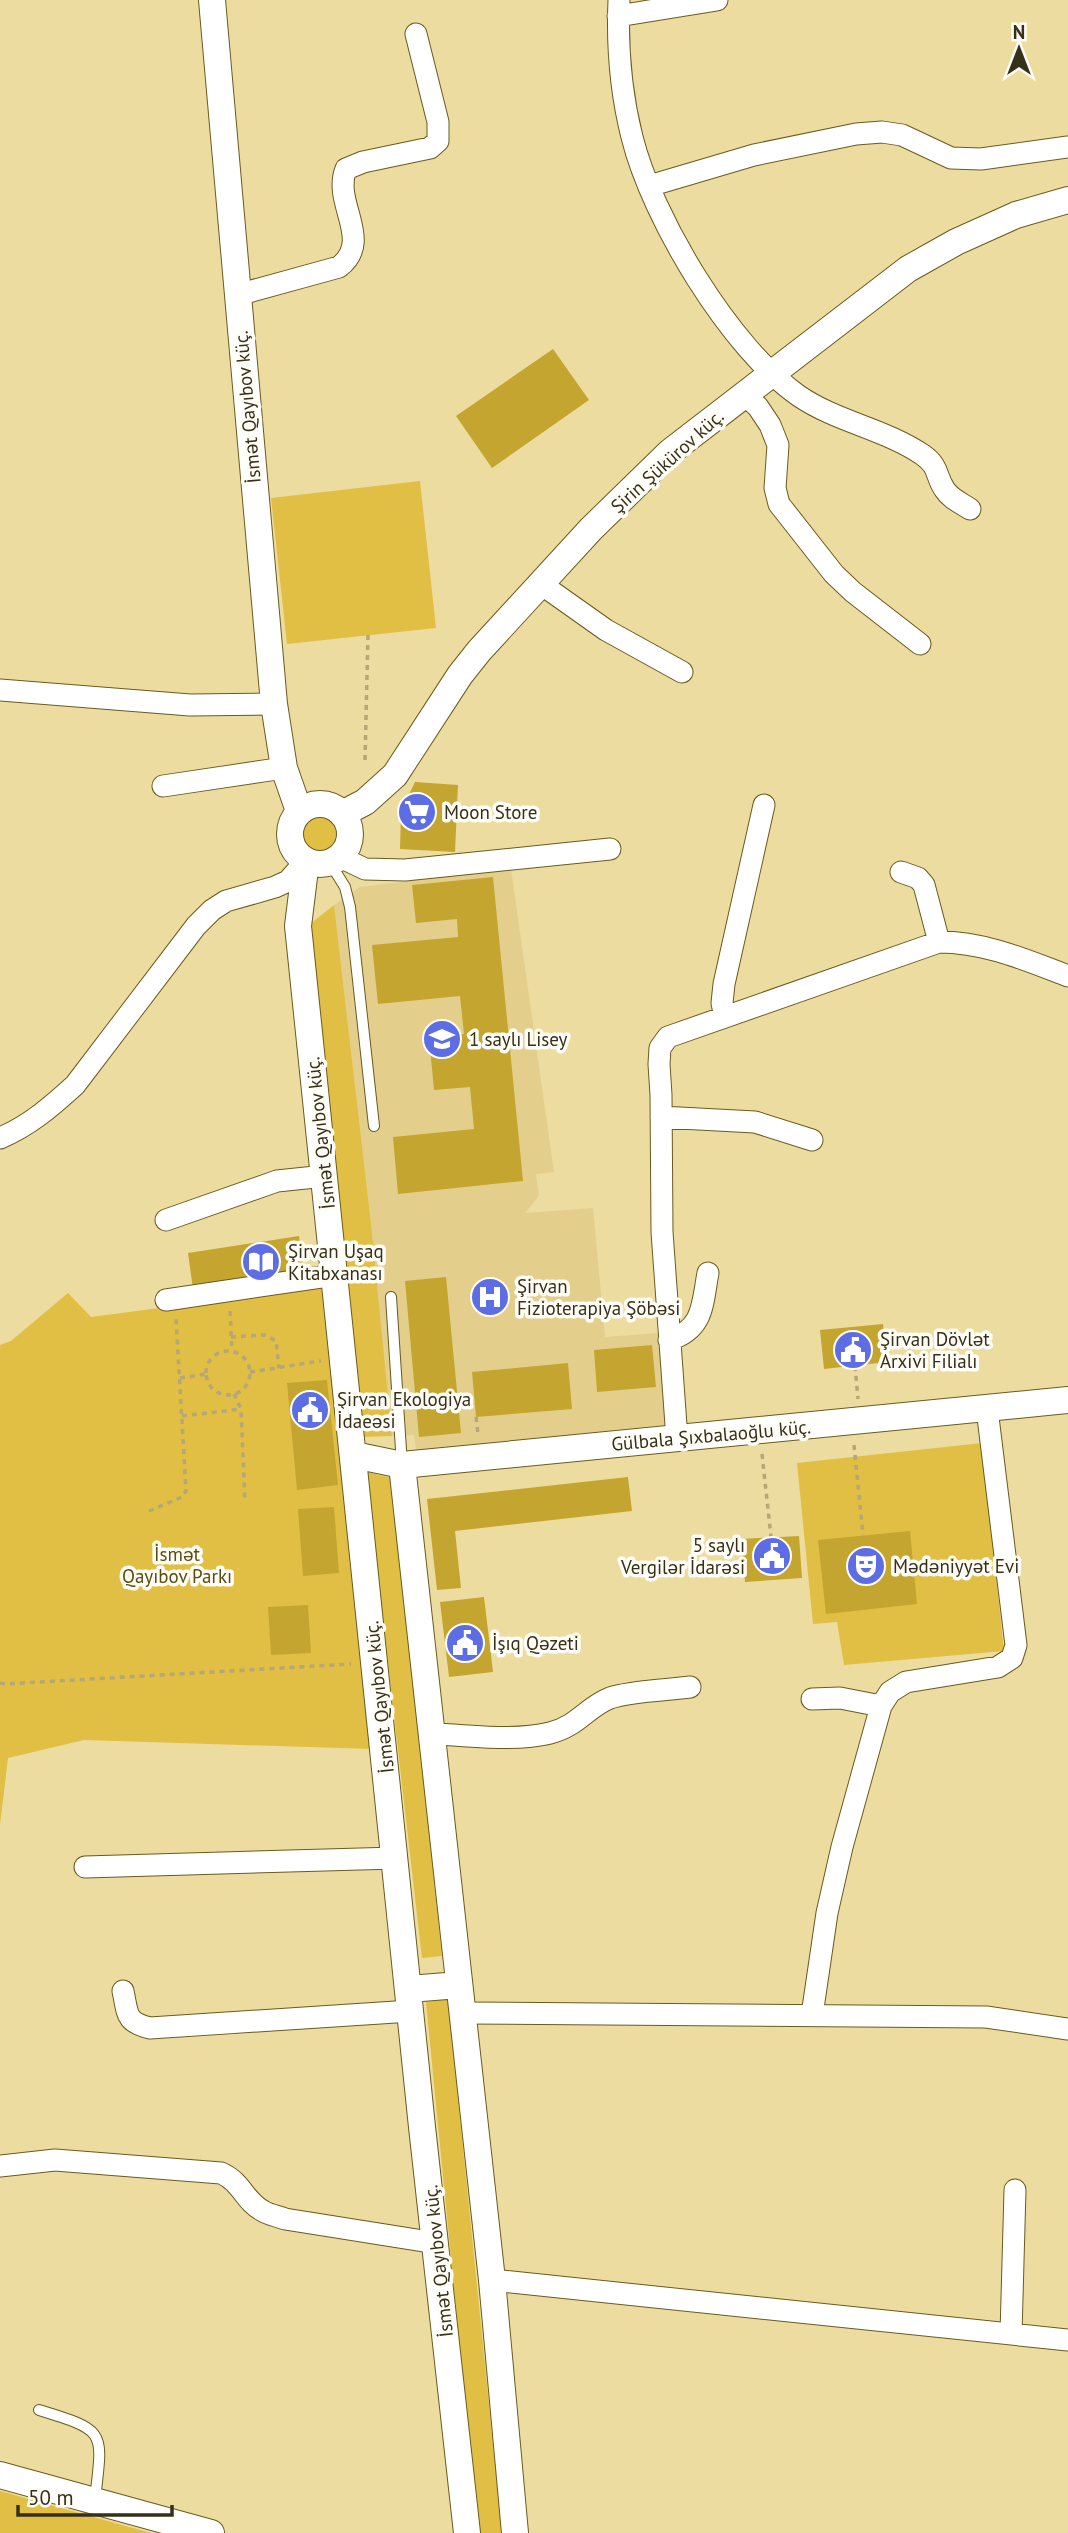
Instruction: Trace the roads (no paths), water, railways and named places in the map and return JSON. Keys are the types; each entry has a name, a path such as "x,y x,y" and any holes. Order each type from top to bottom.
{"street":[{"path":"717,0 619,8 624,89 632,138 649,186 683,257 734,330 797,395 822,410 905,444 926,457 937,470 943,487 951,497 970,509"},
{"name":"İsmət Qayıbov küç.","path":"208,1 274,704 284,768 299,811"},
{"path":"237,295 339,267 351,258 355,241 341,182 346,170 363,162 430,148 438,141 438,122 416,34"},
{"path":"649,186 754,155 856,134 882,132 902,135 951,158 981,159 1068,148"},
{"name":"Şirin Şükürov küç.","path":"342,814 365,802 395,775 460,675 591,529 670,452 908,269 956,242 1016,215 1068,200"},
{"path":"744,394 758,407 770,425 778,445 775,488 779,504 834,573 853,592 920,644"},
{"path":"541,584 606,630 682,672"},
{"path":"0,690 190,705 274,704"},
{"path":"163,786 284,768"},
{"path":"0,1138 15,1132 52,1107 75,1084 212,910 226,901 288,881 326,860 347,847 350,836 348,824 342,814 333,807 310,805 299,811 289,832 297,855 326,860 365,869 405,870 610,849"},
{"path":"725,1017 722,1003 723,984 764,805"},
{"name":"İsmət Qayıbov küç.","path":"326,860 298,926 467,2533"},
{"path":"901,872 918,878 924,885 939,942"},
{"path":"677,1439 662,1232 660,1048 668,1037 939,942 960,942 1005,952 1068,976"},
{"path":"661,1117 755,1122 812,1140"},
{"path":"166,1220 277,1181 325,1176"},
{"path":"669,1340 684,1335 693,1328 700,1312 708,1273"},
{"path":"171,1299 335,1275"},
{"name":"Gülbala Şıxbalaoğlu küç.","path":"354,1455 402,1465 1068,1400"},
{"path":"812,2015 827,1913 842,1847 881,1706 890,1692 906,1682 998,1667 1012,1658 1016,1646 988,1409"},
{"path":"402,1465 492,2280 515,2533"},
{"path":"432,1734 547,1734 565,1729 612,1697 690,1687"},
{"path":"813,1699 839,1698 881,1706"},
{"path":"85,1867 396,1858"},
{"path":"122,1991 129,2019 134,2025 150,2028 410,2000 459,1984"},
{"path":"463,2012 986,2017 1068,2029"},
{"path":"0,2166 55,2160 221,2173 234,2179 262,2211 285,2219 436,2243"},
{"path":"1011,2334 1015,2190"},
{"path":"492,2280 1068,2340"},
{"path":"0,2475 211,2533"}],"lane":[{"path":"326,860 345,887 350,907 374,1126"},
{"path":"391,1297 402,1465"},
{"path":"39,2410 84,2424 96,2436 101,2448 95,2502"}],"place":[{"name":"Moon Store","path":"417,812"},
{"name":"1 saylı Lisey","path":"442,1039"},
{"name":"Şirvan Uşaq Kitabxanası","path":"261,1262"},
{"name":"Şirvan Fizioterapiya Şöbəsi","path":"490,1297"},
{"name":"Şirvan Dövlət Arxivi Filialı","path":"853,1350"},
{"name":"Şirvan Ekologiya İdaeəsi","path":"310,1410"},
{"name":"5 saylı Vergilər İdarəsi","path":"772,1556"},
{"name":"Mədəniyyət Evi","path":"866,1566"},
{"name":"İşıq Qəzeti","path":"465,1643"}],"park label":[{"name":"İsmət Qayıbov Parkı","path":"177,1565"}]}
